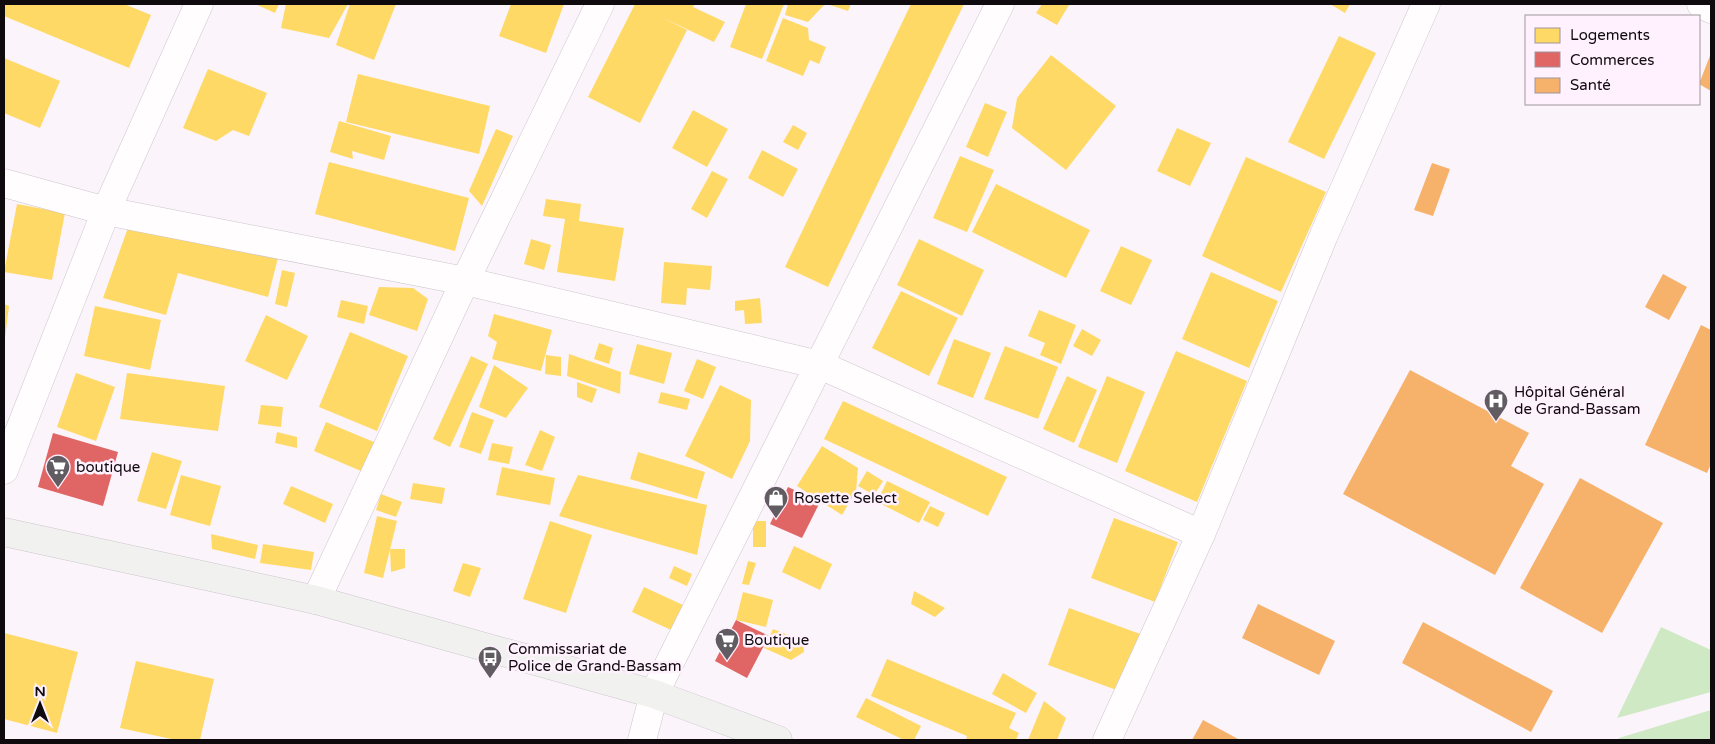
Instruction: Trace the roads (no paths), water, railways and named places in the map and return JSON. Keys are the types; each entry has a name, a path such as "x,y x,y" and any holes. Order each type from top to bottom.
{"street":[{"path":"4,470 106,210 198,4"},
{"path":"316,600 465,281 600,4"},
{"path":"642,740 654,694 1000,4"},
{"path":"1107,740 1201,534 1324,235 1426,4"},
{"path":"1701,4 1711,9"},
{"path":"4,183 106,210 465,281 820,365 1201,534"},
{"path":"4,532 316,600 654,694 778,740"}],"place":[{"name":"Hôpital Général de Grand-Bassam","path":"1496,422"},
{"name":"boutique","path":"58,488"},
{"name":"Rosette Select","path":"776,519"},
{"name":"Boutique","path":"727,661"},
{"name":"Commissariat de Police de Grand-Bassam","path":"490,679"}]}
